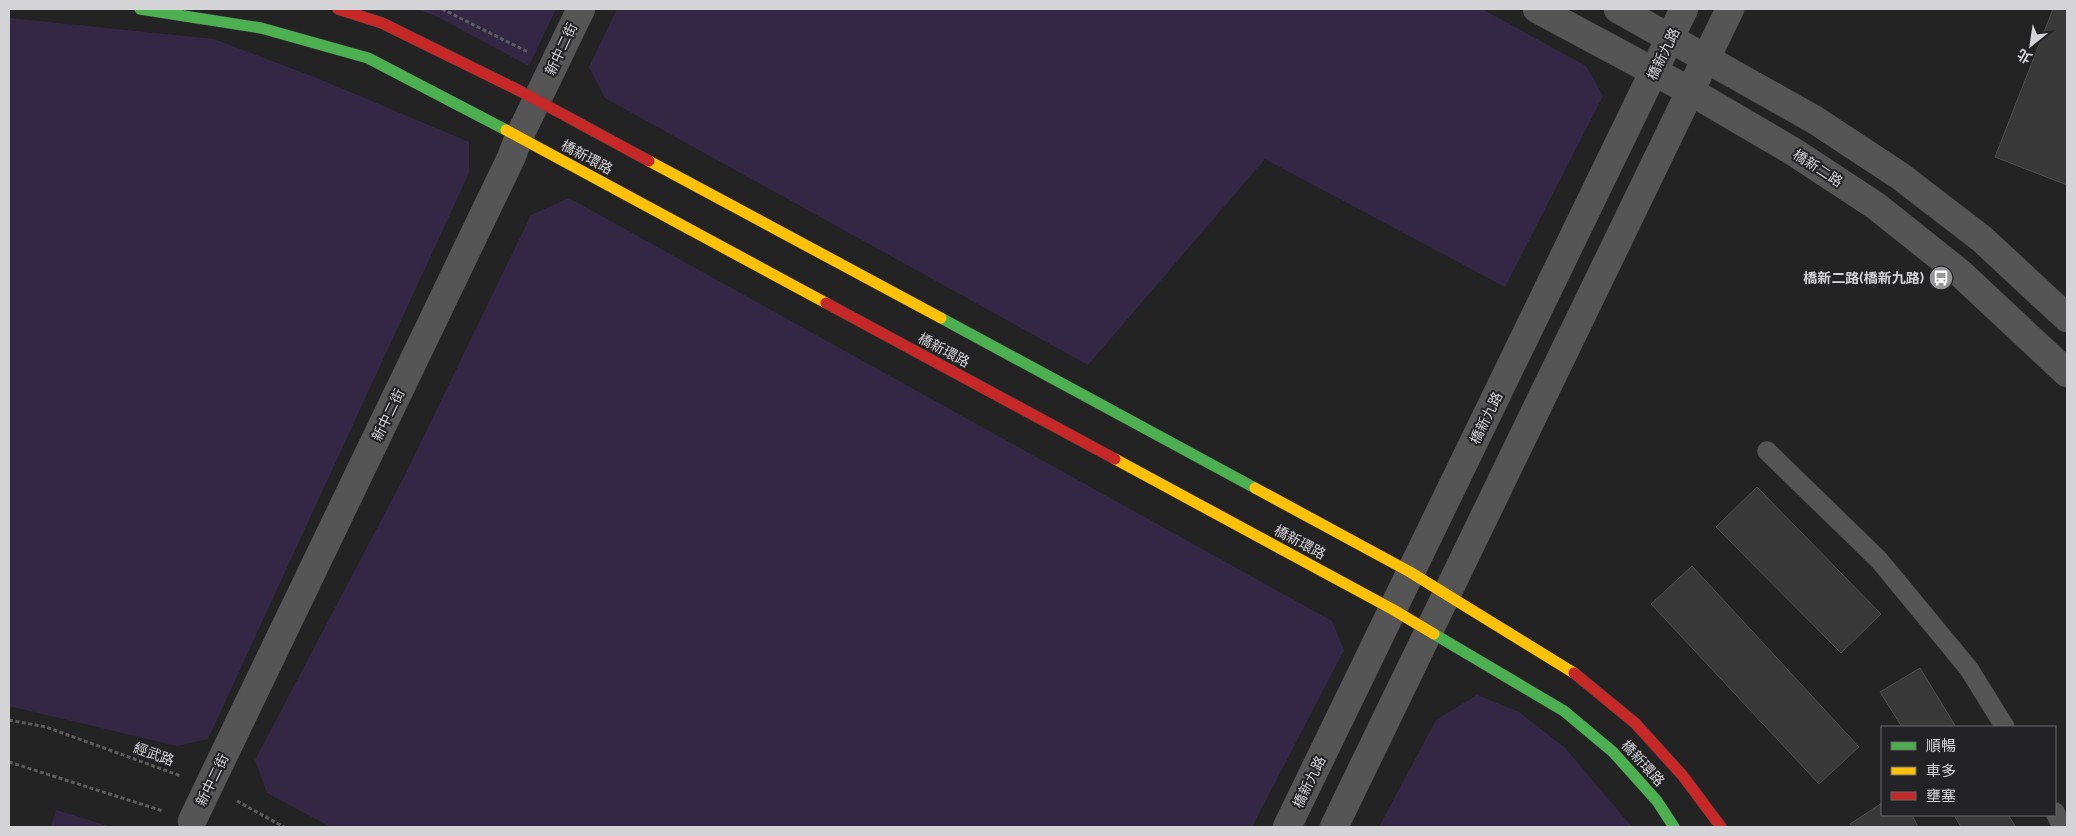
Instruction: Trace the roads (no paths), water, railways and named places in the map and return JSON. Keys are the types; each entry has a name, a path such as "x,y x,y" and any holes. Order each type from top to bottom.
{"street":[{"name":"橋新環路","path":"140,9 261,28 368,58 519,137 1392,609 1564,711 1613,752 1657,801 1674,827"},
{"name":"橋新環路","path":"338,9 382,23 537,100 1410,572 1579,676 1635,723 1682,776 1721,827"},
{"name":"新中二街","path":"192,820 511,158 519,137 580,9"},
{"name":"橋新二路","path":"1537,9 1653,73 1690,91 1794,152 1876,206 1960,273 2067,373"},
{"path":"1618,9 1815,120 1900,176 1982,239 2067,318"},
{"name":"橋新九路","path":"1287,827 1684,9"},
{"path":"1334,827 1730,9"}],"lane":[{"path":"1766,451 1879,560 1969,669 2004,726"},
{"path":"2056,814 2062,827"}],"place":[{"name":"橋新二路(橋新九路)","path":"1941,278"}]}
